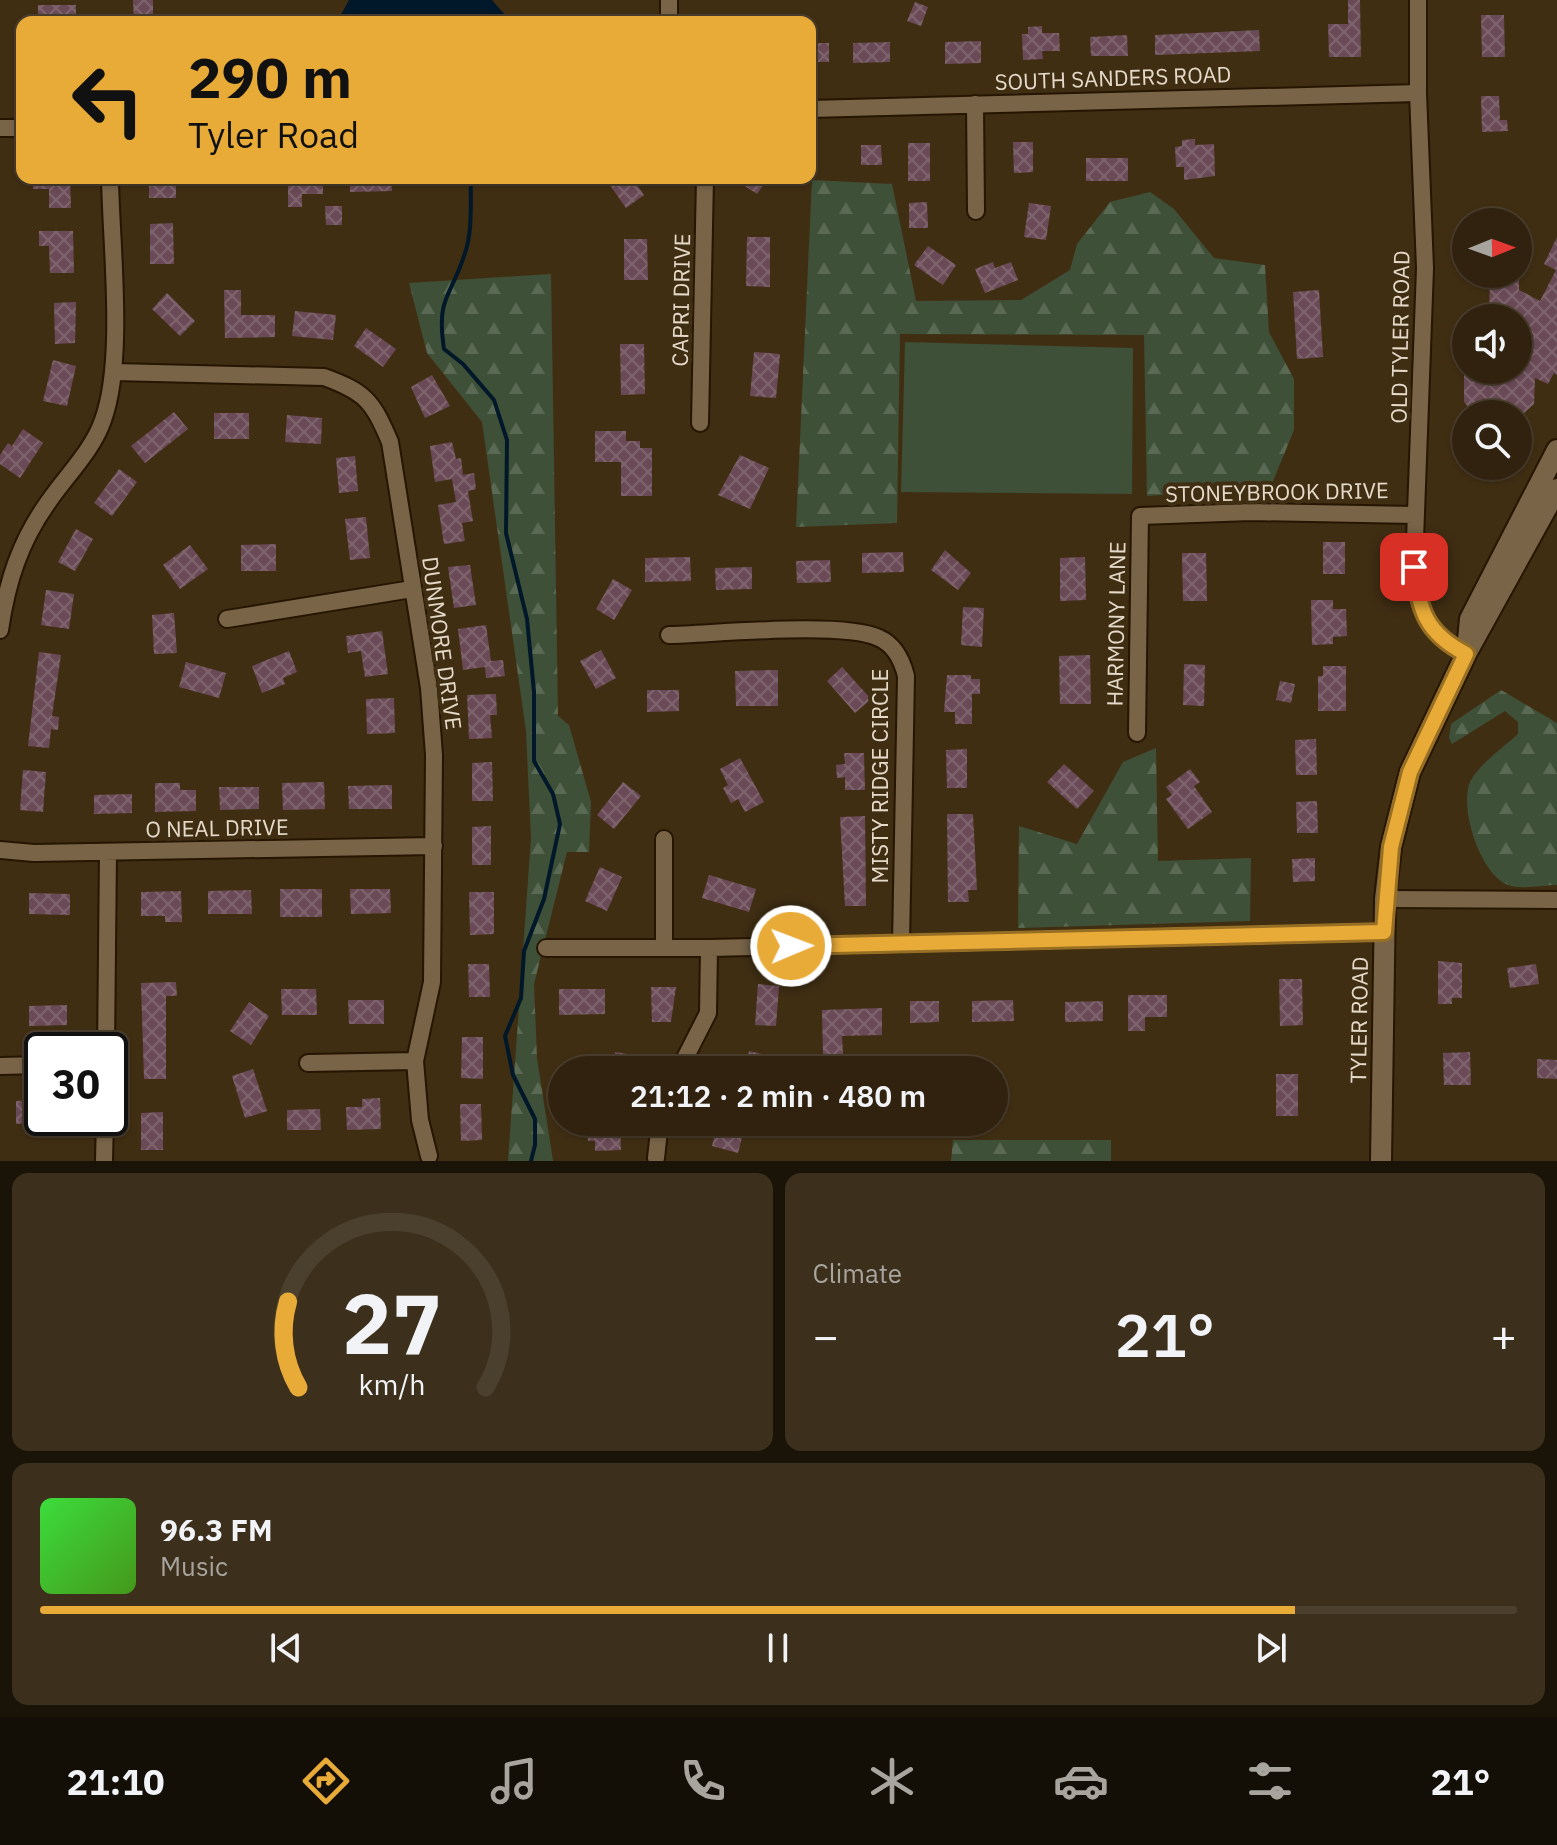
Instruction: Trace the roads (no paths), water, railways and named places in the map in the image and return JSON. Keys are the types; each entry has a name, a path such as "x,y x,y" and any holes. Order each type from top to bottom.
{"street":[{"name":"OLD TYLER ROAD","path":"1418,0 1418,93 1425,268 1414,567 1422,611 1445,643 1466,654"},
{"name":"SOUTH SANDERS ROAD","path":"816,109 1418,93"},
{"path":"975,104 976,211"},
{"path":"0,630 7,587 32,525 102,424 114,372 110,184"},
{"name":"CAPRI DRIVE","path":"700,423 705,184"},
{"name":"DUNMORE DRIVE","path":"114,372 324,377 352,387 374,405 390,442 429,688 434,755 432,982 415,1061 420,1120 429,1156"},
{"name":"TYLER ROAD","path":"1466,654 1470,619 1557,450"},
{"name":"TYLER ROAD","path":"1381,1161 1385,899 1391,847 1410,772 1466,654 1557,489"},
{"name":"STONEYBROOK DRIVE","path":"1140,516 1251,512 1415,515"},
{"name":"HARMONY LANE","path":"1137,733 1140,516"},
{"path":"227,619 412,589"},
{"name":"MISTY RIDGE CIRCLE","path":"669,635 843,630 880,638 902,660 906,676 901,944"},
{"path":"664,839 664,947"},
{"name":"O NEAL DRIVE","path":"0,850 108,852 434,846"},
{"path":"106,1032 108,852"},
{"path":"1385,899 1557,900"},
{"path":"546,948 709,948 1384,932"},
{"path":"686,1056 708,1013 709,948"},
{"path":"308,1063 415,1061"},
{"path":"0,1066 24,1065"},
{"path":"104,1161 105,1136"},
{"path":"656,1158 658,1136"}],"water":[{"path":"349,0 492,0 506,16 340,16"}],"waterway":[{"path":"471,184 471,216 465,253 443,307 444,349 463,364 494,400 507,440 506,533 527,619 534,692 534,761 553,794 560,824 544,899 524,951 521,998 505,1036 513,1075 535,1119 535,1145 531,1161"}]}
